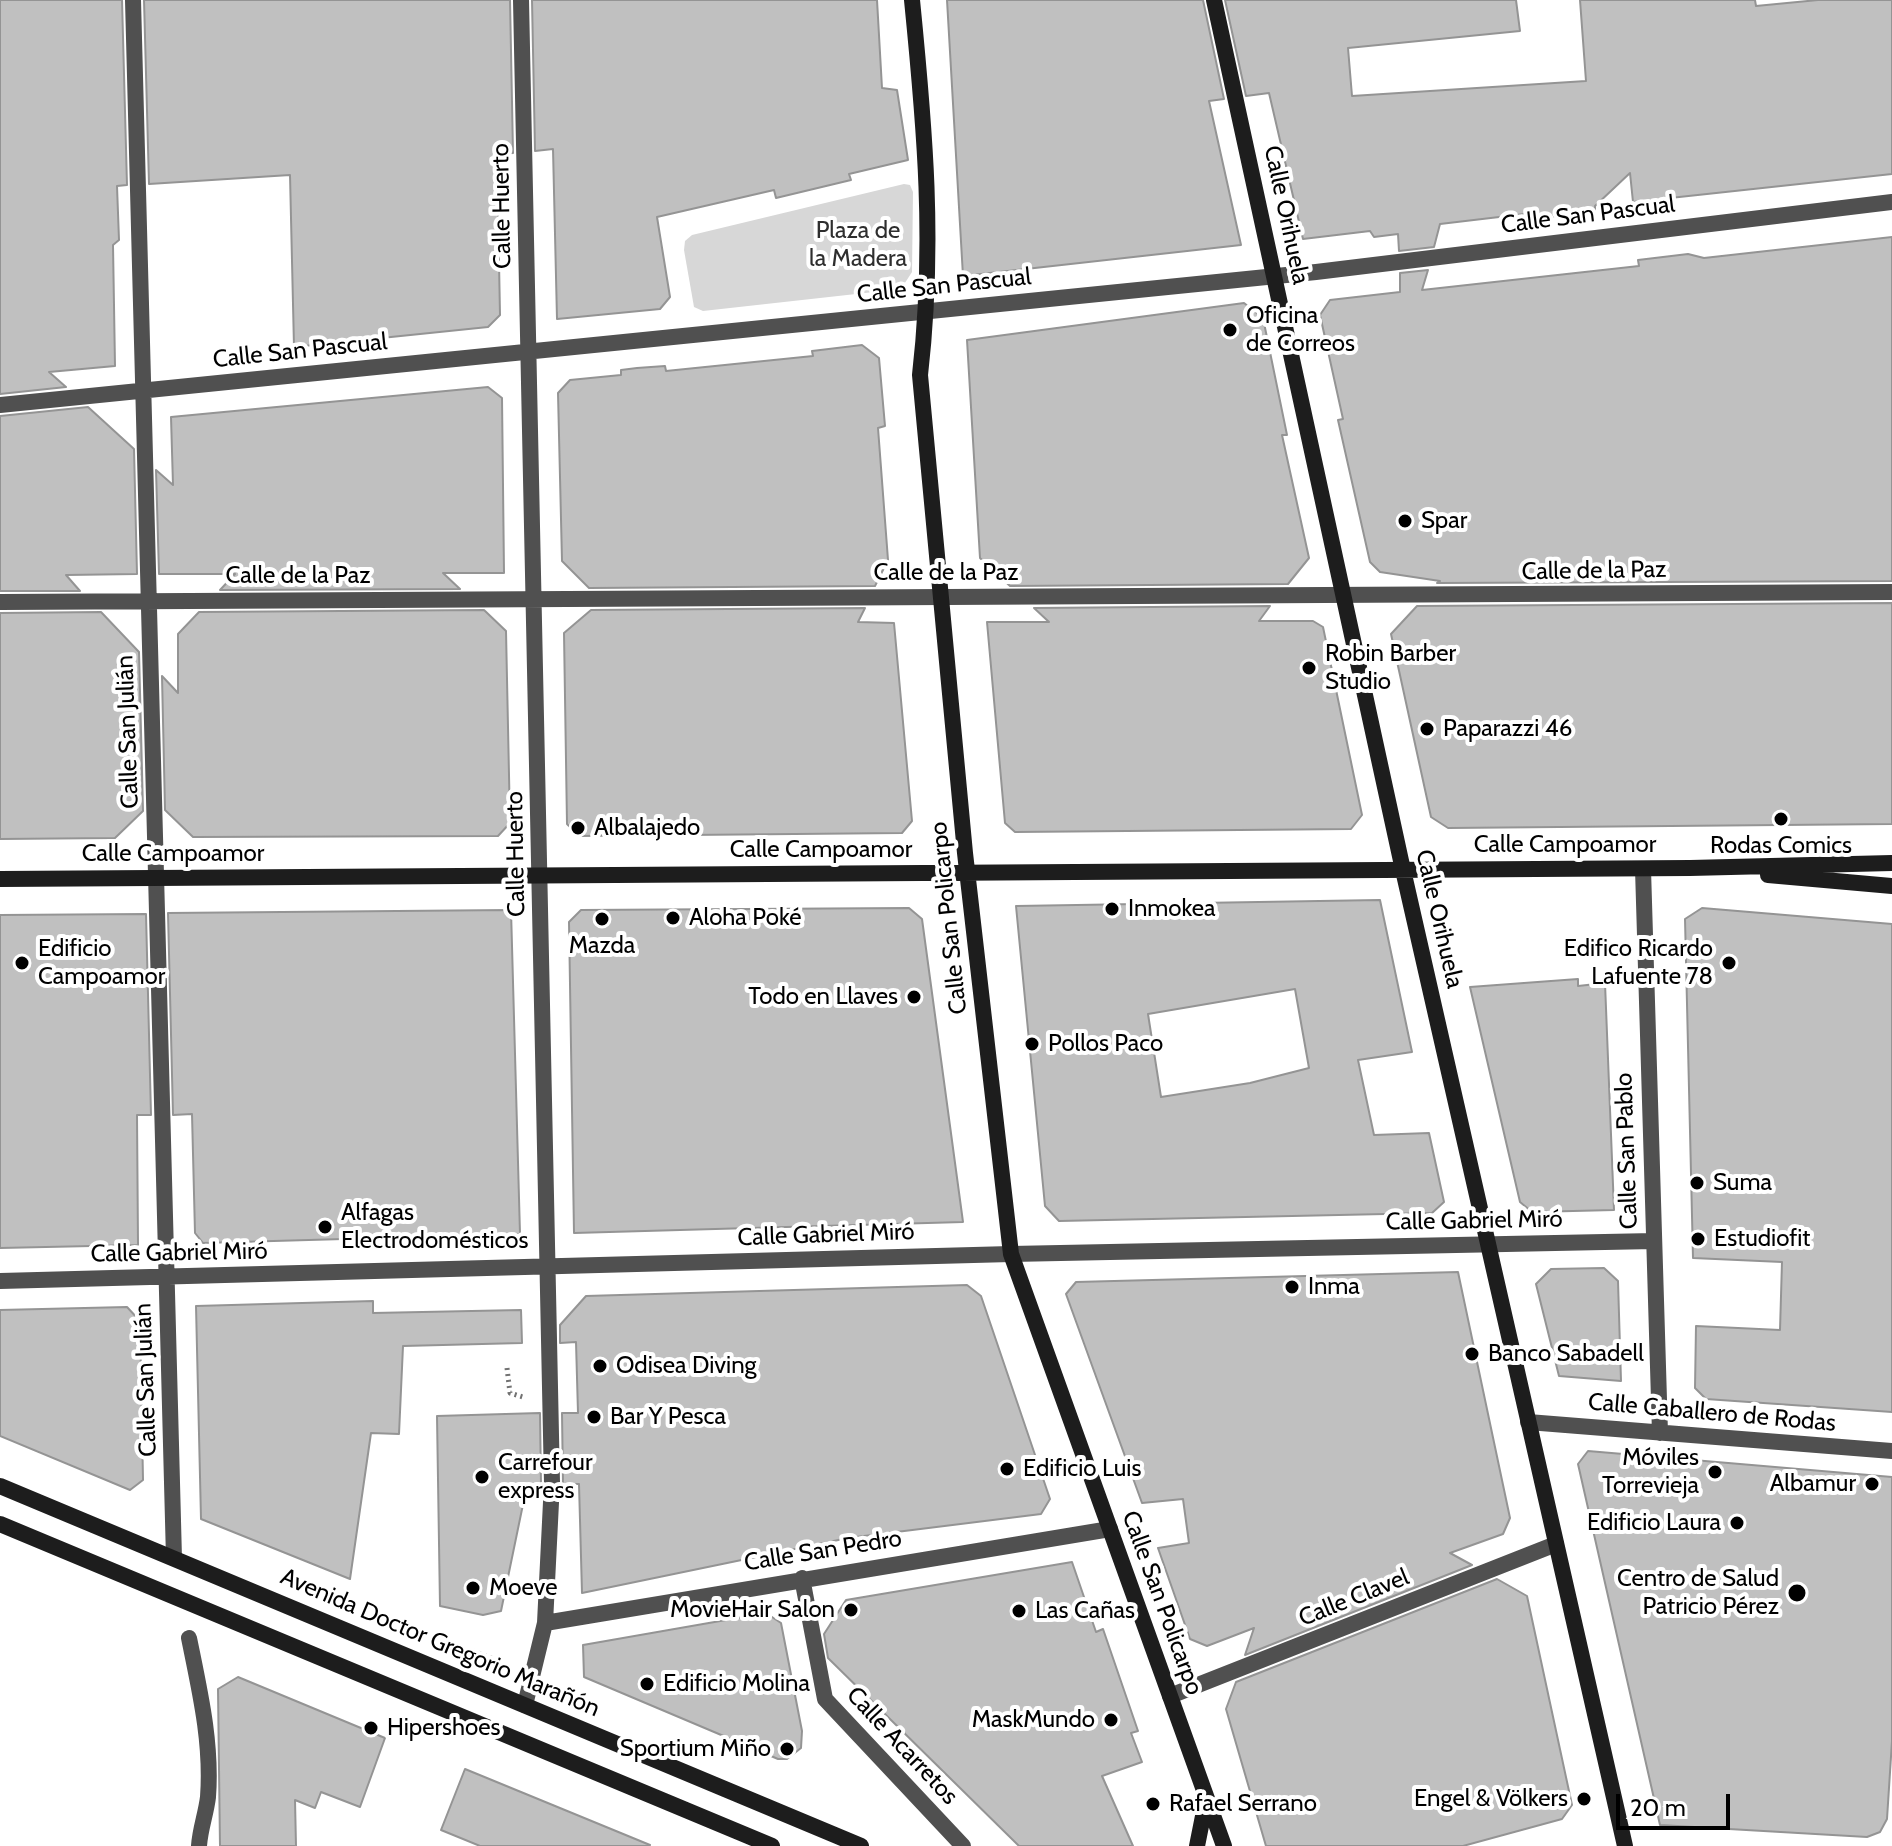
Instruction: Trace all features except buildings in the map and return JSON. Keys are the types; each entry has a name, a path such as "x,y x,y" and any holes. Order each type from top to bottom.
{"street":[{"name":"Calle San Julián","path":"133,0 174,1558"},
{"name":"Calle Huerto","path":"521,0 552,1482 545,1623 525,1705"},
{"name":"Calle San Policarpo","path":"912,0 928,168 927,311 920,375 968,873 1011,1254 1224,1846"},
{"name":"Calle Orihuela","path":"1214,0 1403,870 1625,1846"},
{"name":"Calle San Pascual","path":"0,405 1275,277 1892,202"},
{"name":"Calle de la Paz","path":"0,602 1892,592"},
{"name":"Calle Campoamor","path":"0,879 1643,869 1892,863"},
{"name":"Calle Campoamor","path":"1690,868 1892,886"},
{"name":"Calle San Pablo","path":"1643,869 1660,1433"},
{"name":"Calle Gabriel Miró","path":"0,1281 1011,1254 1654,1241"},
{"name":"Calle Caballero de Rodas","path":"1528,1422 1892,1451"},
{"name":"Avenida Doctor Gregorio Marañón","path":"0,1486 861,1846"},
{"path":"0,1524 772,1846"},
{"name":"Calle San Pedro","path":"545,1623 1110,1529"},
{"name":"Calle Clavel","path":"1170,1696 1556,1544"},
{"name":"Calle Acarretos","path":"802,1578 825,1699 963,1846"},
{"path":"189,1638 207,1726 209,1759 208,1801 199,1846"},
{"path":"1197,1846 1206,1799"}],"green space":[{"name":"Plaza de la Madera","path":"910,185 913,192 912,272 901,289 703,311 694,307 684,250 685,241 692,235"}],"place":[{"name":"Oficina de Correos","path":"1230,330"},
{"name":"Spar","path":"1405,521"},
{"name":"Robin Barber Studio","path":"1309,668"},
{"name":"Paparazzi 46","path":"1427,729"},
{"name":"Rodas Comics","path":"1781,819"},
{"name":"Albalajedo","path":"578,828"},
{"name":"Inmokea","path":"1112,909"},
{"name":"Aloha Poké","path":"673,918"},
{"name":"Mazda","path":"602,919"},
{"name":"Edificio Campoamor","path":"22,963"},
{"name":"Edifico Ricardo Lafuente 78","path":"1729,963"},
{"name":"Todo en Llaves","path":"914,997"},
{"name":"Pollos Paco","path":"1032,1044"},
{"name":"Suma","path":"1697,1183"},
{"name":"Alfagas Electrodomésticos","path":"325,1227"},
{"name":"Estudiofit","path":"1698,1239"},
{"name":"Inma","path":"1292,1287"},
{"name":"Banco Sabadell","path":"1472,1354"},
{"name":"Odisea Diving","path":"600,1366"},
{"name":"Bar Y Pesca","path":"594,1417"},
{"name":"Edificio Luis","path":"1007,1469"},
{"name":"Móviles Torrevieja","path":"1715,1472"},
{"name":"Carrefour express","path":"482,1477"},
{"name":"Albamur","path":"1872,1484"},
{"name":"Edificio Laura","path":"1737,1523"},
{"name":"Moeve","path":"473,1588"},
{"name":"Centro de Salud Patricio Pérez","path":"1797,1593"},
{"name":"MovieHair Salon","path":"851,1610"},
{"name":"Las Cañas","path":"1019,1611"},
{"name":"Edificio Molina","path":"647,1684"},
{"name":"MaskMundo","path":"1111,1720"},
{"name":"Hipershoes","path":"371,1728"},
{"name":"Sportium Miño","path":"787,1749"},
{"name":"Engel & Völkers","path":"1584,1799"},
{"name":"Rafael Serrano","path":"1153,1804"}]}
